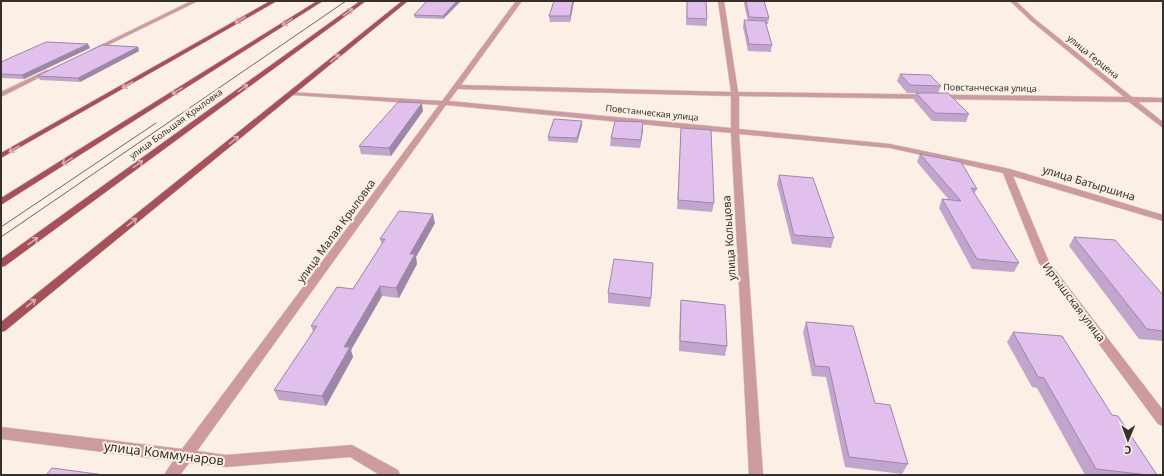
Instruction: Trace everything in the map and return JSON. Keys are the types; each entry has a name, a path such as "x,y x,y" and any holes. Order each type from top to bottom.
{"main road":[{"path":"1,156 274,1"},
{"path":"1,202 320,1"},
{"name":"улица Большая Крыловка","path":"1,264 363,1"},
{"path":"1,328 405,1"}],"street":[{"path":"87,53 195,1"},
{"name":"улица Малая Крыловка","path":"171,475 519,1"},
{"name":"улица Кольцова","path":"721,1 735,94 735,131 756,475"},
{"name":"улица Герцена","path":"1013,1 1033,20 1163,126"},
{"path":"1,95 58,67"},
{"name":"Повстанческая улица","path":"457,87 735,94 1163,100"},
{"name":"Повстанческая улица","path":"292,93 445,103 890,146 1007,171"},
{"name":"улица Батыршина","path":"1007,171 1163,218"},
{"name":"Иртышская улица","path":"1007,171 1044,263 1163,420"},
{"name":"улица Коммунаров","path":"1,433 226,461 352,451 393,475"}],"building":[{"path":"427,1 457,1 443,16 414,15"},
{"path":"554,1 573,1 570,16 549,16"},
{"path":"687,1 706,1 707,19 687,18"},
{"path":"746,1 764,1 769,18 749,17"},
{"path":"744,20 765,21 772,45 749,44"},
{"path":"46,42 88,44 22,75 1,74 1,62"},
{"path":"102,45 138,47 78,78 37,76"},
{"path":"900,74 930,75 941,86 910,85"},
{"path":"916,93 948,93 969,114 935,113"},
{"path":"398,102 422,103 389,148 359,146"},
{"path":"554,119 582,121 577,138 548,137"},
{"path":"615,121 643,122 641,140 611,138"},
{"path":"681,128 711,130 714,203 678,200"},
{"path":"920,154 961,162 977,189 971,188 1019,263 977,259 942,199 961,201"},
{"path":"779,175 813,178 834,238 794,235"},
{"path":"399,211 433,214 410,254 415,254 396,288 380,286 344,347 350,347 322,396 274,390 317,326 311,326 337,287 353,289 385,239 380,239"},
{"path":"1074,237 1115,240 1163,295 1163,331 1147,329"},
{"path":"614,259 653,263 651,298 608,293"},
{"path":"681,300 725,305 727,346 680,341"},
{"path":"806,322 853,326 875,403 890,405 908,464 849,457 829,367 815,366"},
{"path":"1013,332 1062,336 1112,415 1118,416 1157,475 1096,469 1044,378 1038,377"},
{"path":"52,468 104,475 46,475"}],"tram line":[{"path":"1,237 346,1"},
{"path":"1,227 156,123"}]}
